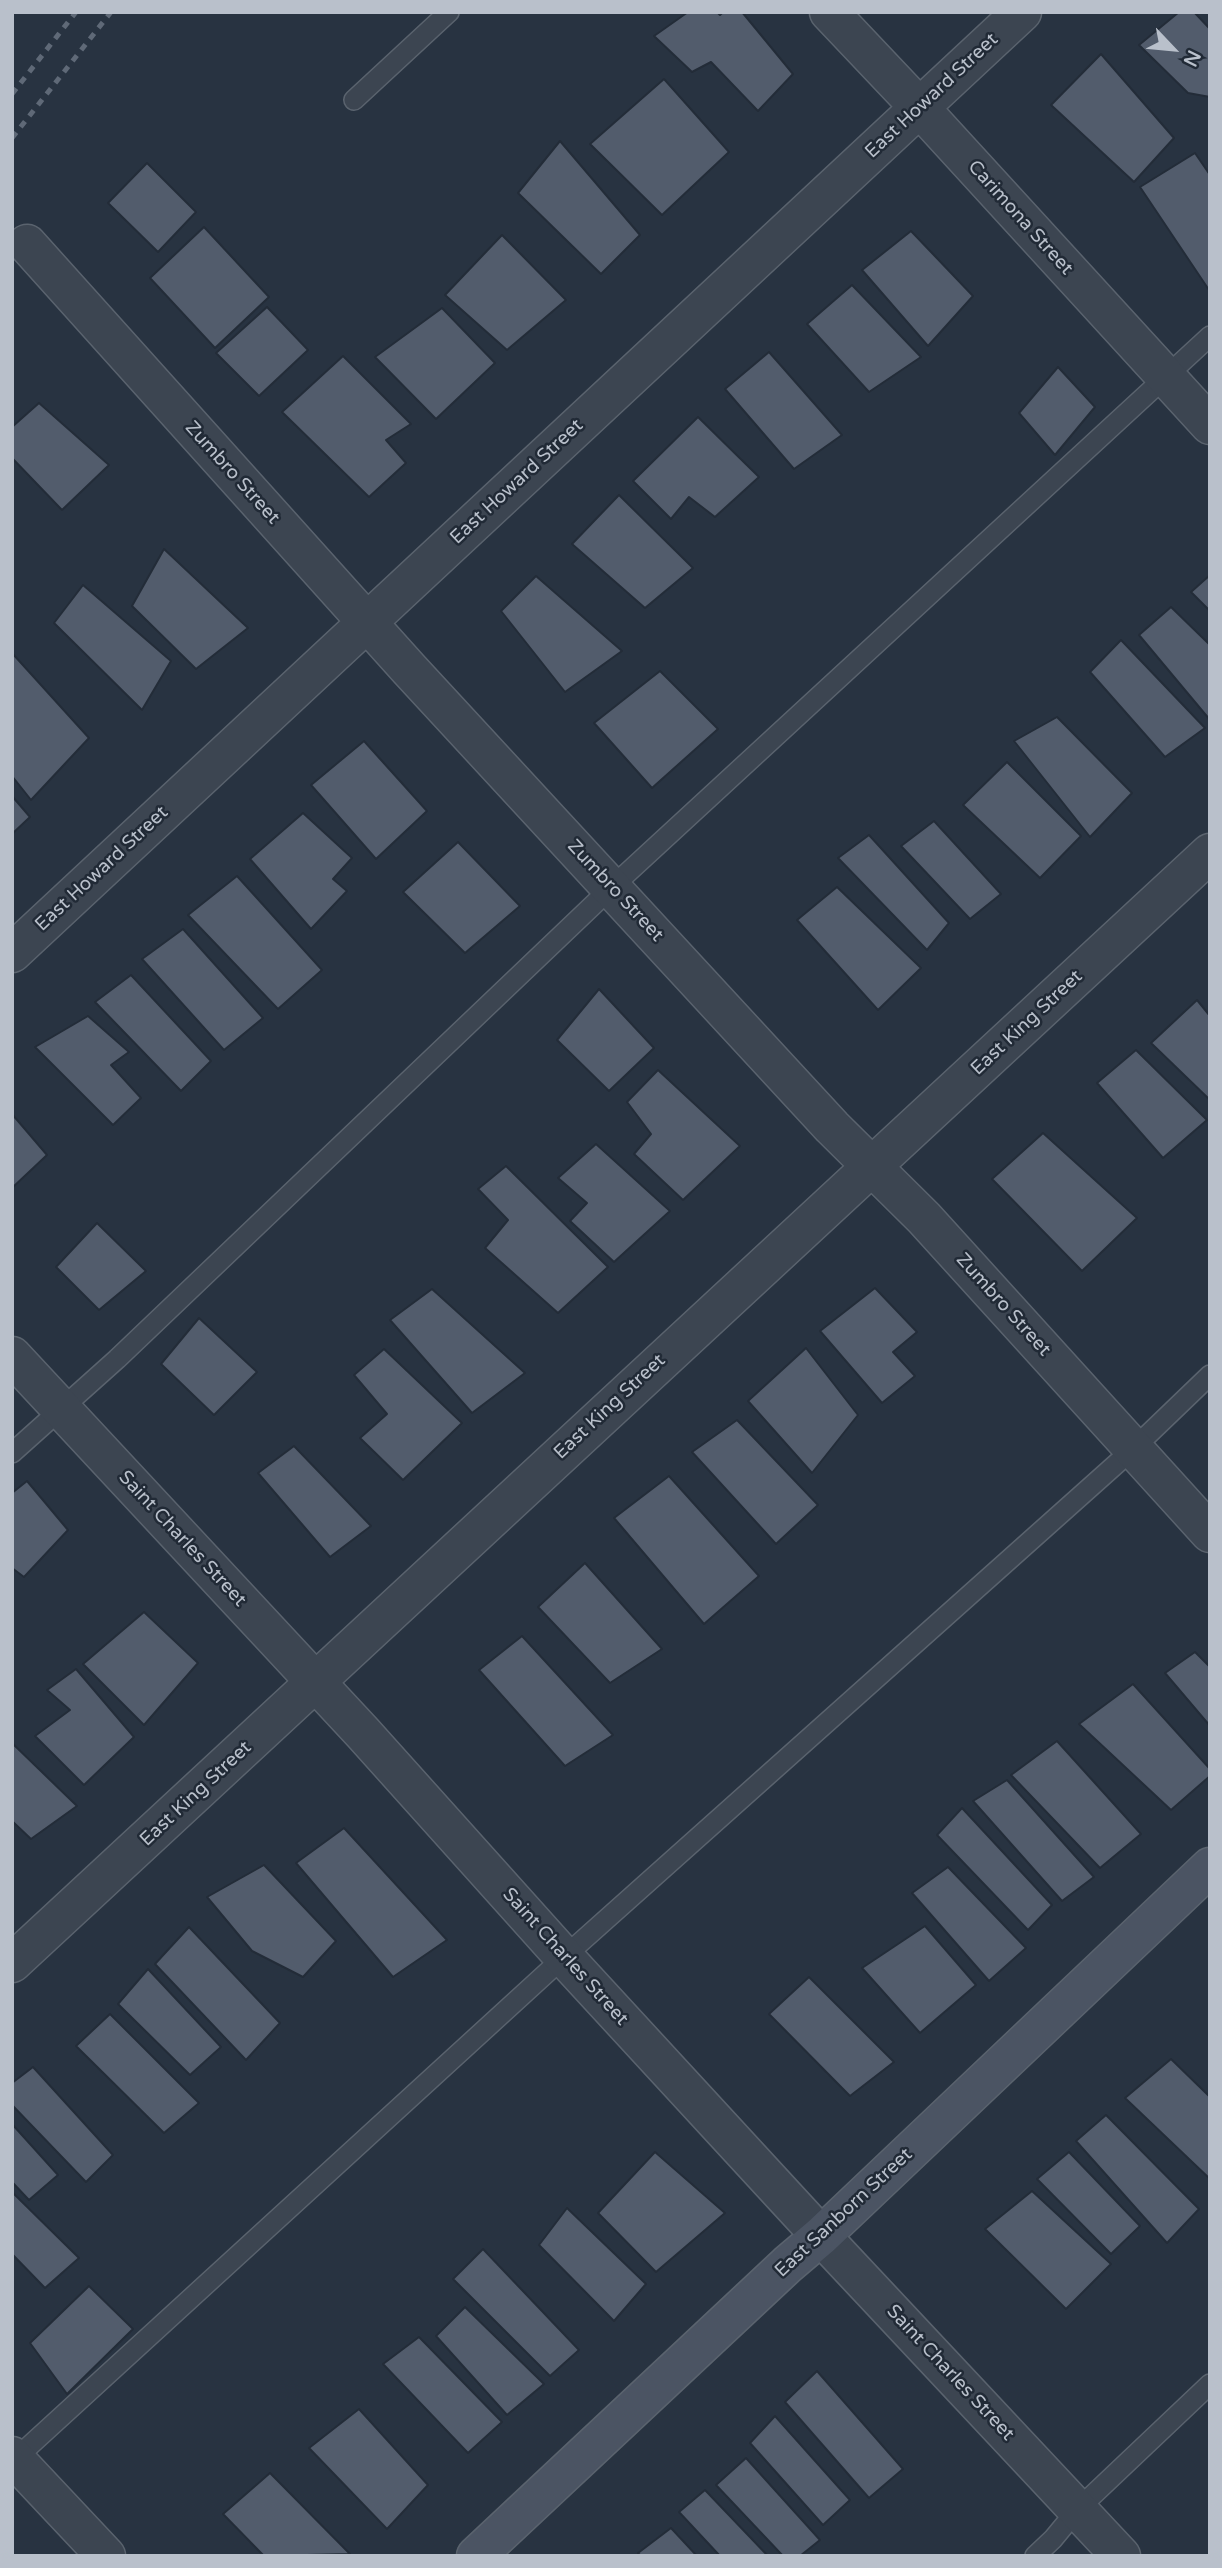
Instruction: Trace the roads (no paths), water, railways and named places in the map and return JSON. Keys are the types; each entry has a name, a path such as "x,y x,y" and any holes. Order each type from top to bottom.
{"street":[{"name":"Carimona Street","path":"829,12 1210,425"},
{"name":"East Howard Street","path":"12,953 1022,12"},
{"name":"Zumbro Street","path":"20,253 366,622 832,1127 924,1218 1210,1533"},
{"name":"East King Street","path":"12,1963 1210,853"},
{"name":"Saint Charles Street","path":"12,1356 363,1733 564,1957 821,2236 1121,2556"},
{"name":"East Sanborn Street","path":"476,2556 821,2236 1210,1867"},
{"path":"14,2457 106,2556"}],"lane":[{"path":"354,100 449,12"},
{"path":"12,1453 62,1410 612,887 1210,337"},
{"path":"14,2457 564,1957 1133,1449 1210,1375"},
{"path":"1035,2556 1054,2539 1077,2510 1210,2384"}],"railway":[{"path":"12,94 76,12"},
{"path":"12,138 111,12"}]}
